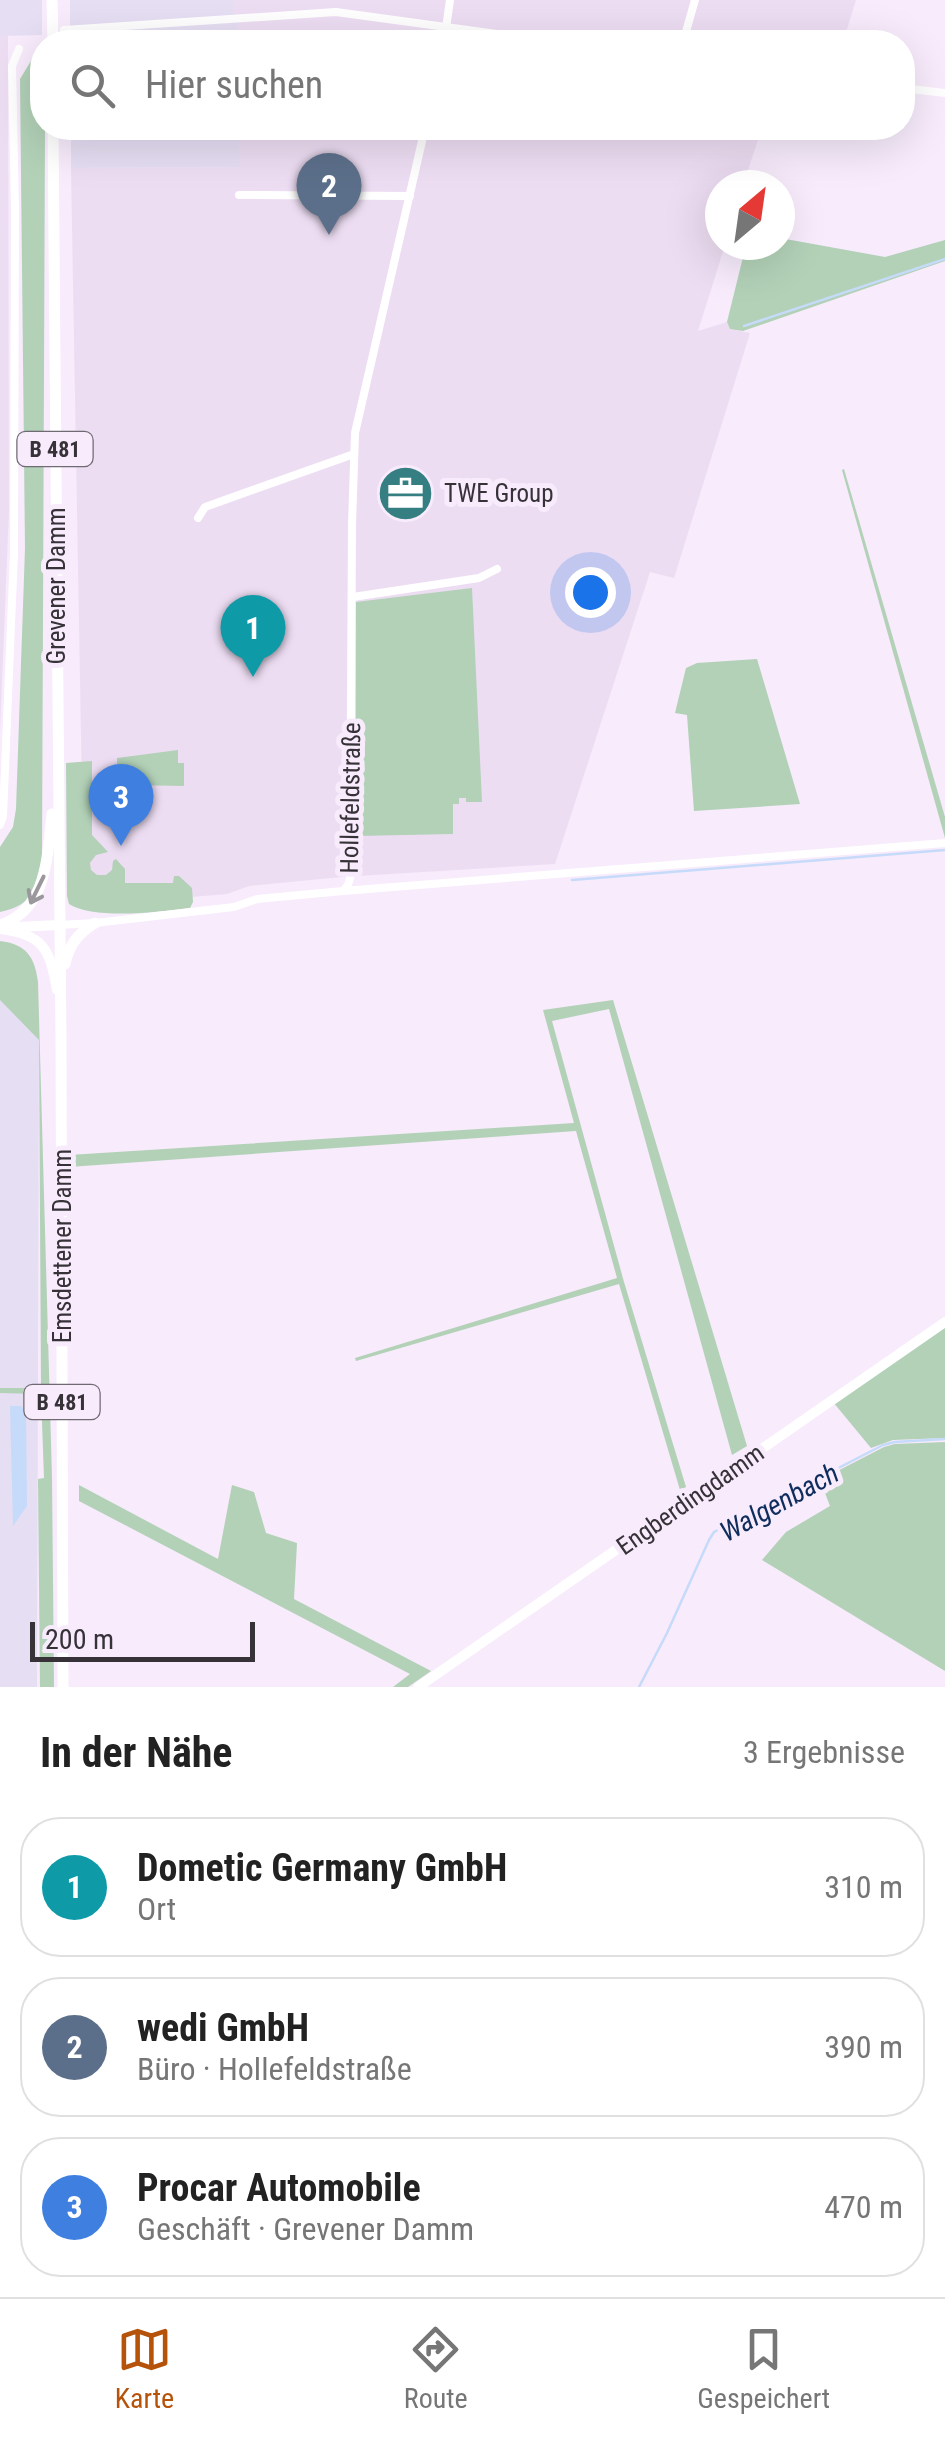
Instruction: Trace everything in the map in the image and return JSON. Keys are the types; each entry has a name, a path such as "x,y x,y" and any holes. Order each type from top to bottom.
{"main road":[{"path":"52,0 53,30"},
{"name":"Grevener Damm","path":"53,140 59,925"},
{"path":"0,927 25,911 41,886 58,770"},
{"path":"60,1008 68,953 82,931 94,924"},
{"name":"Emsdettener Damm","path":"59,925 63,1687"}],"street":[{"path":"446,28 450,0"},
{"path":"686,30 695,0"},
{"path":"64,30 336,12 462,30"},
{"path":"0,825 14,553 12,66 19,49"},
{"path":"915,90 945,93"},
{"name":"Hollefeldstraße","path":"59,925 234,907 270,897 343,890 348,885 356,432 422,140"},
{"path":"240,196 410,196"},
{"path":"198,518 204,507 354,454"},
{"path":"0,553 14,553"},
{"path":"353,597 479,578 497,569"},
{"path":"343,890 945,844"},
{"path":"0,927 59,925"},
{"path":"0,927 24,933 45,948 52,963 60,1008"},
{"name":"Engberdingdamm","path":"418,1687 945,1322"},
{"path":"434,1676 444,1687"}],"shaded area":[{"path":"0,0 42,0 42,30 30,30 30,35 0,36"},
{"path":"70,0 233,0 233,12 238,17 238,30 70,30"},
{"path":"233,0 856,0 847,30 238,30 238,18 233,12"},
{"path":"0,36 8,36 9,510 0,730"},
{"path":"71,140 239,140 240,167 71,168"},
{"path":"239,140 758,140 748,170 705,170 705,260 720,260 698,331 727,322 730,329 750,333 674,578 650,572 555,864 341,877 249,886 227,894 84,906 71,168 239,167"},
{"path":"0,1000 39,1039 37,1687 0,1687"}],"green space":[{"path":"30,63 30,140 45,140 42,856 33,893 20,905 0,912 0,847 13,827 16,809 25,548 20,79"},
{"path":"945,240 945,261 743,331 730,329 727,322 742,260 795,260 795,241 885,257"},
{"path":"842,470 945,817 945,838"},
{"path":"472,588 482,802 459,798 459,804 453,804 453,834 356,836 356,602"},
{"path":"757,659 800,804 694,811 687,715 675,713 686,668 697,663"},
{"path":"178,750 178,763 184,763 184,786 128,785 127,773 117,773 117,758"},
{"path":"92,761 92,835 108,852 96,855 90,863 91,870 106,875 116,859 125,869 125,883 173,883 174,876 179,876 192,888 190,908 110,913 69,904 66,763"},
{"path":"0,941 28,953 38,982 54,1687 40,1687 38,1479 44,1478 41,1394 0,1393 0,1388 41,1388 39,1040 0,1000"},
{"path":"613,1000 747,1446 732,1455 609,1009 552,1021 686,1487 680,1490 619,1284 356,1361 355,1358 617,1278 576,1131 69,1167 69,1155 574,1123 543,1010"},
{"path":"945,1325 945,1438 893,1440 871,1448 833,1402"},
{"path":"945,1442 945,1671 762,1560 786,1532 830,1506 820,1480 884,1447"},
{"path":"79,1485 218,1559 232,1485 254,1492 266,1533 297,1543 294,1599 431,1671 408,1687 393,1687 410,1674 79,1501"}],"water":[{"path":"10,1406 21,1406 26,1412 27,1506 13,1526"}],"waterway":[{"path":"744,326 945,259"},
{"path":"572,880 945,850"},
{"name":"Walgenbach","path":"639,1687 714,1532 883,1445 945,1439"}],"place":[{"name":"wedi GmbH","path":"329,235"},
{"name":"TWE Group","path":"405,493"},
{"name":"Dometic Germany GmbH","path":"253,677"},
{"name":"Procar Automobile","path":"121,846"}]}
